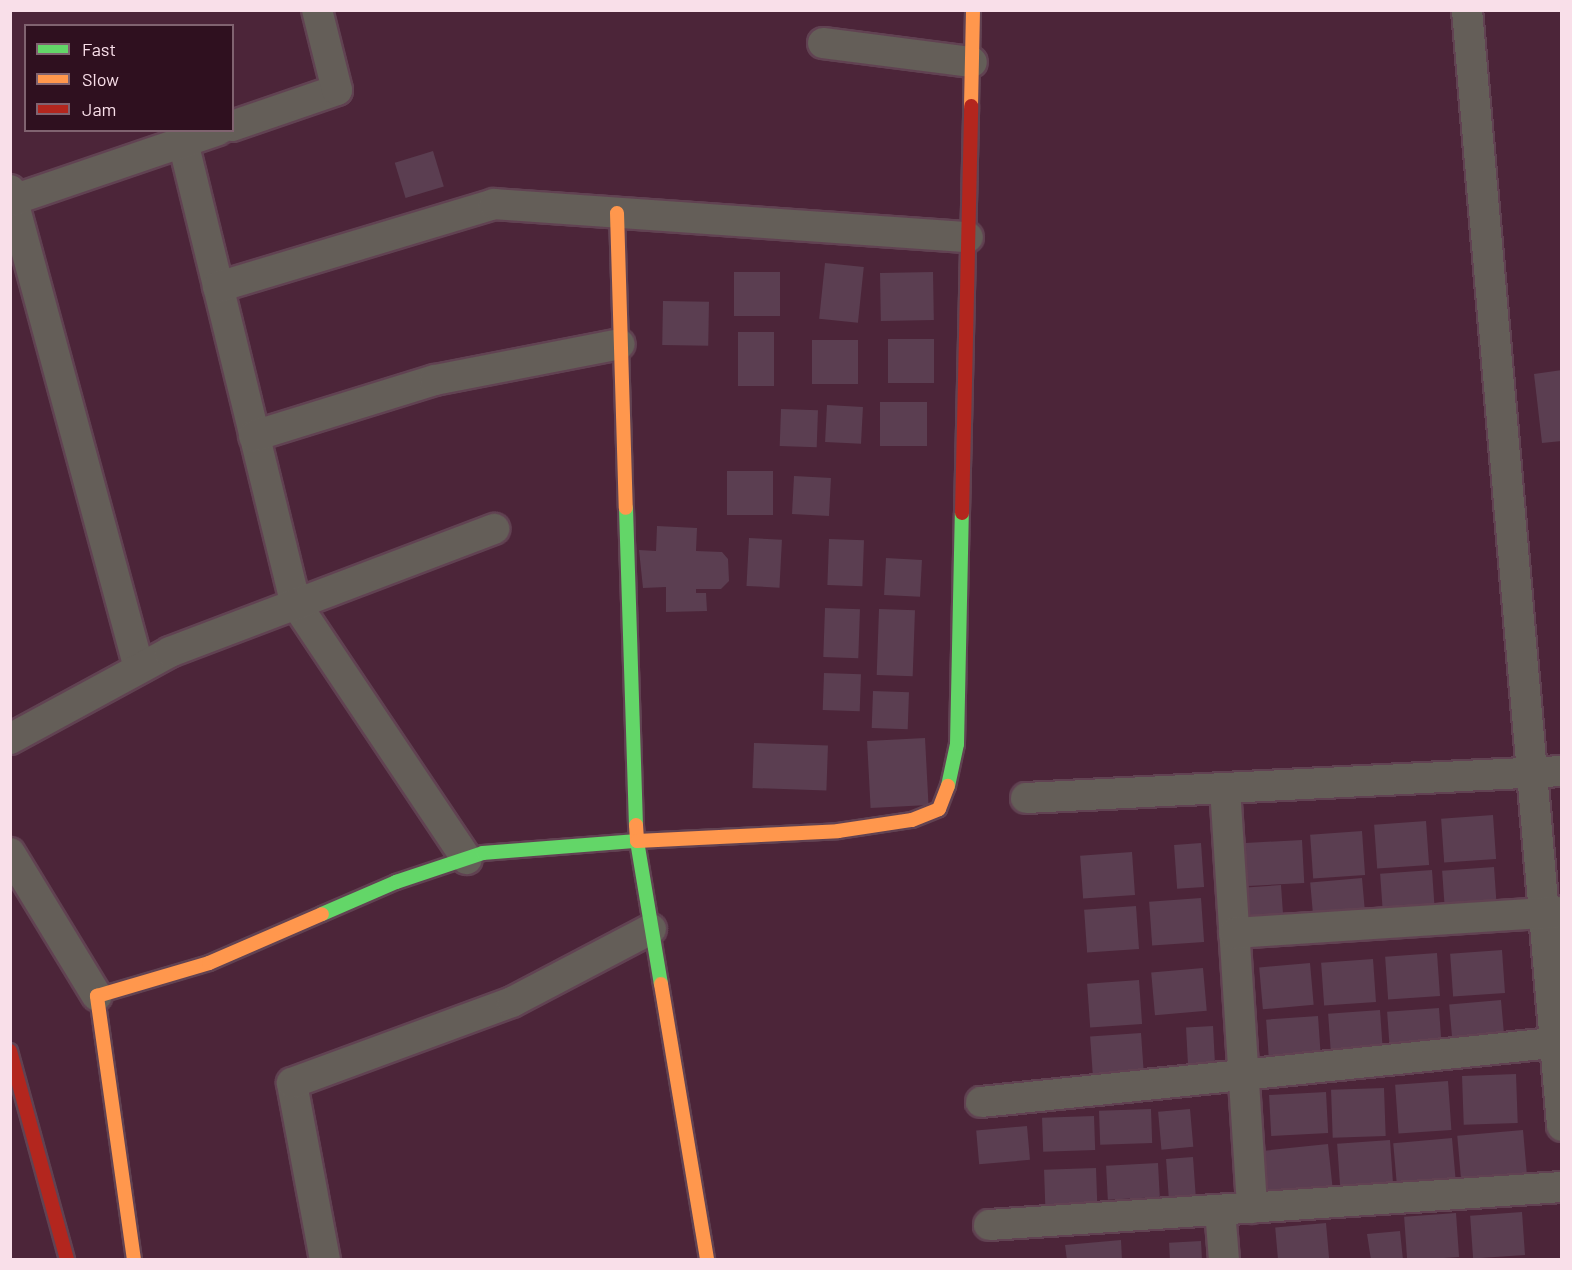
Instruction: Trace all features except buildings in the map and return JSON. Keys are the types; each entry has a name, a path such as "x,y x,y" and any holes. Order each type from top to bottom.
{"street":[{"path":"234,125 337,90 317,10"},
{"path":"97,996 209,963 396,882 483,853 636,841 838,831 912,820 939,809 949,785 957,744 973,10"},
{"path":"1467,10 1528,772 1552,912 1562,1126"},
{"path":"823,43 972,62"},
{"path":"138,666 11,197 212,132"},
{"path":"183,142 296,604 467,859"},
{"path":"218,287 494,204 968,237"},
{"path":"616,213 636,841 707,1260"},
{"path":"254,436 435,380 620,344"},
{"path":"10,739 138,666 494,529"},
{"path":"1026,798 1562,771"},
{"path":"1225,788 1252,1208"},
{"path":"10,854 97,996 134,1260"},
{"path":"1234,933 1552,912"},
{"path":"325,1260 292,1083 512,1002 651,929"},
{"path":"981,1102 1557,1042"},
{"path":"10,1051 67,1260"},
{"path":"989,1225 1562,1187"},
{"path":"1220,1210 1224,1260"}],"traffic: fast":[{"path":"626,508 636,825"},
{"path":"948,786 957,744 962,513"},
{"path":"322,914 396,882 483,853 637,841 661,984"}],"traffic: slow":[{"path":"971,106 973,10"},
{"path":"617,213 626,508"},
{"path":"636,825 637,841 838,831 912,820 939,809 948,786"},
{"path":"134,1260 97,996 209,963 322,914"},
{"path":"661,984 707,1260"}],"traffic: jam":[{"path":"962,513 971,106"},
{"path":"10,1051 67,1260"}]}
